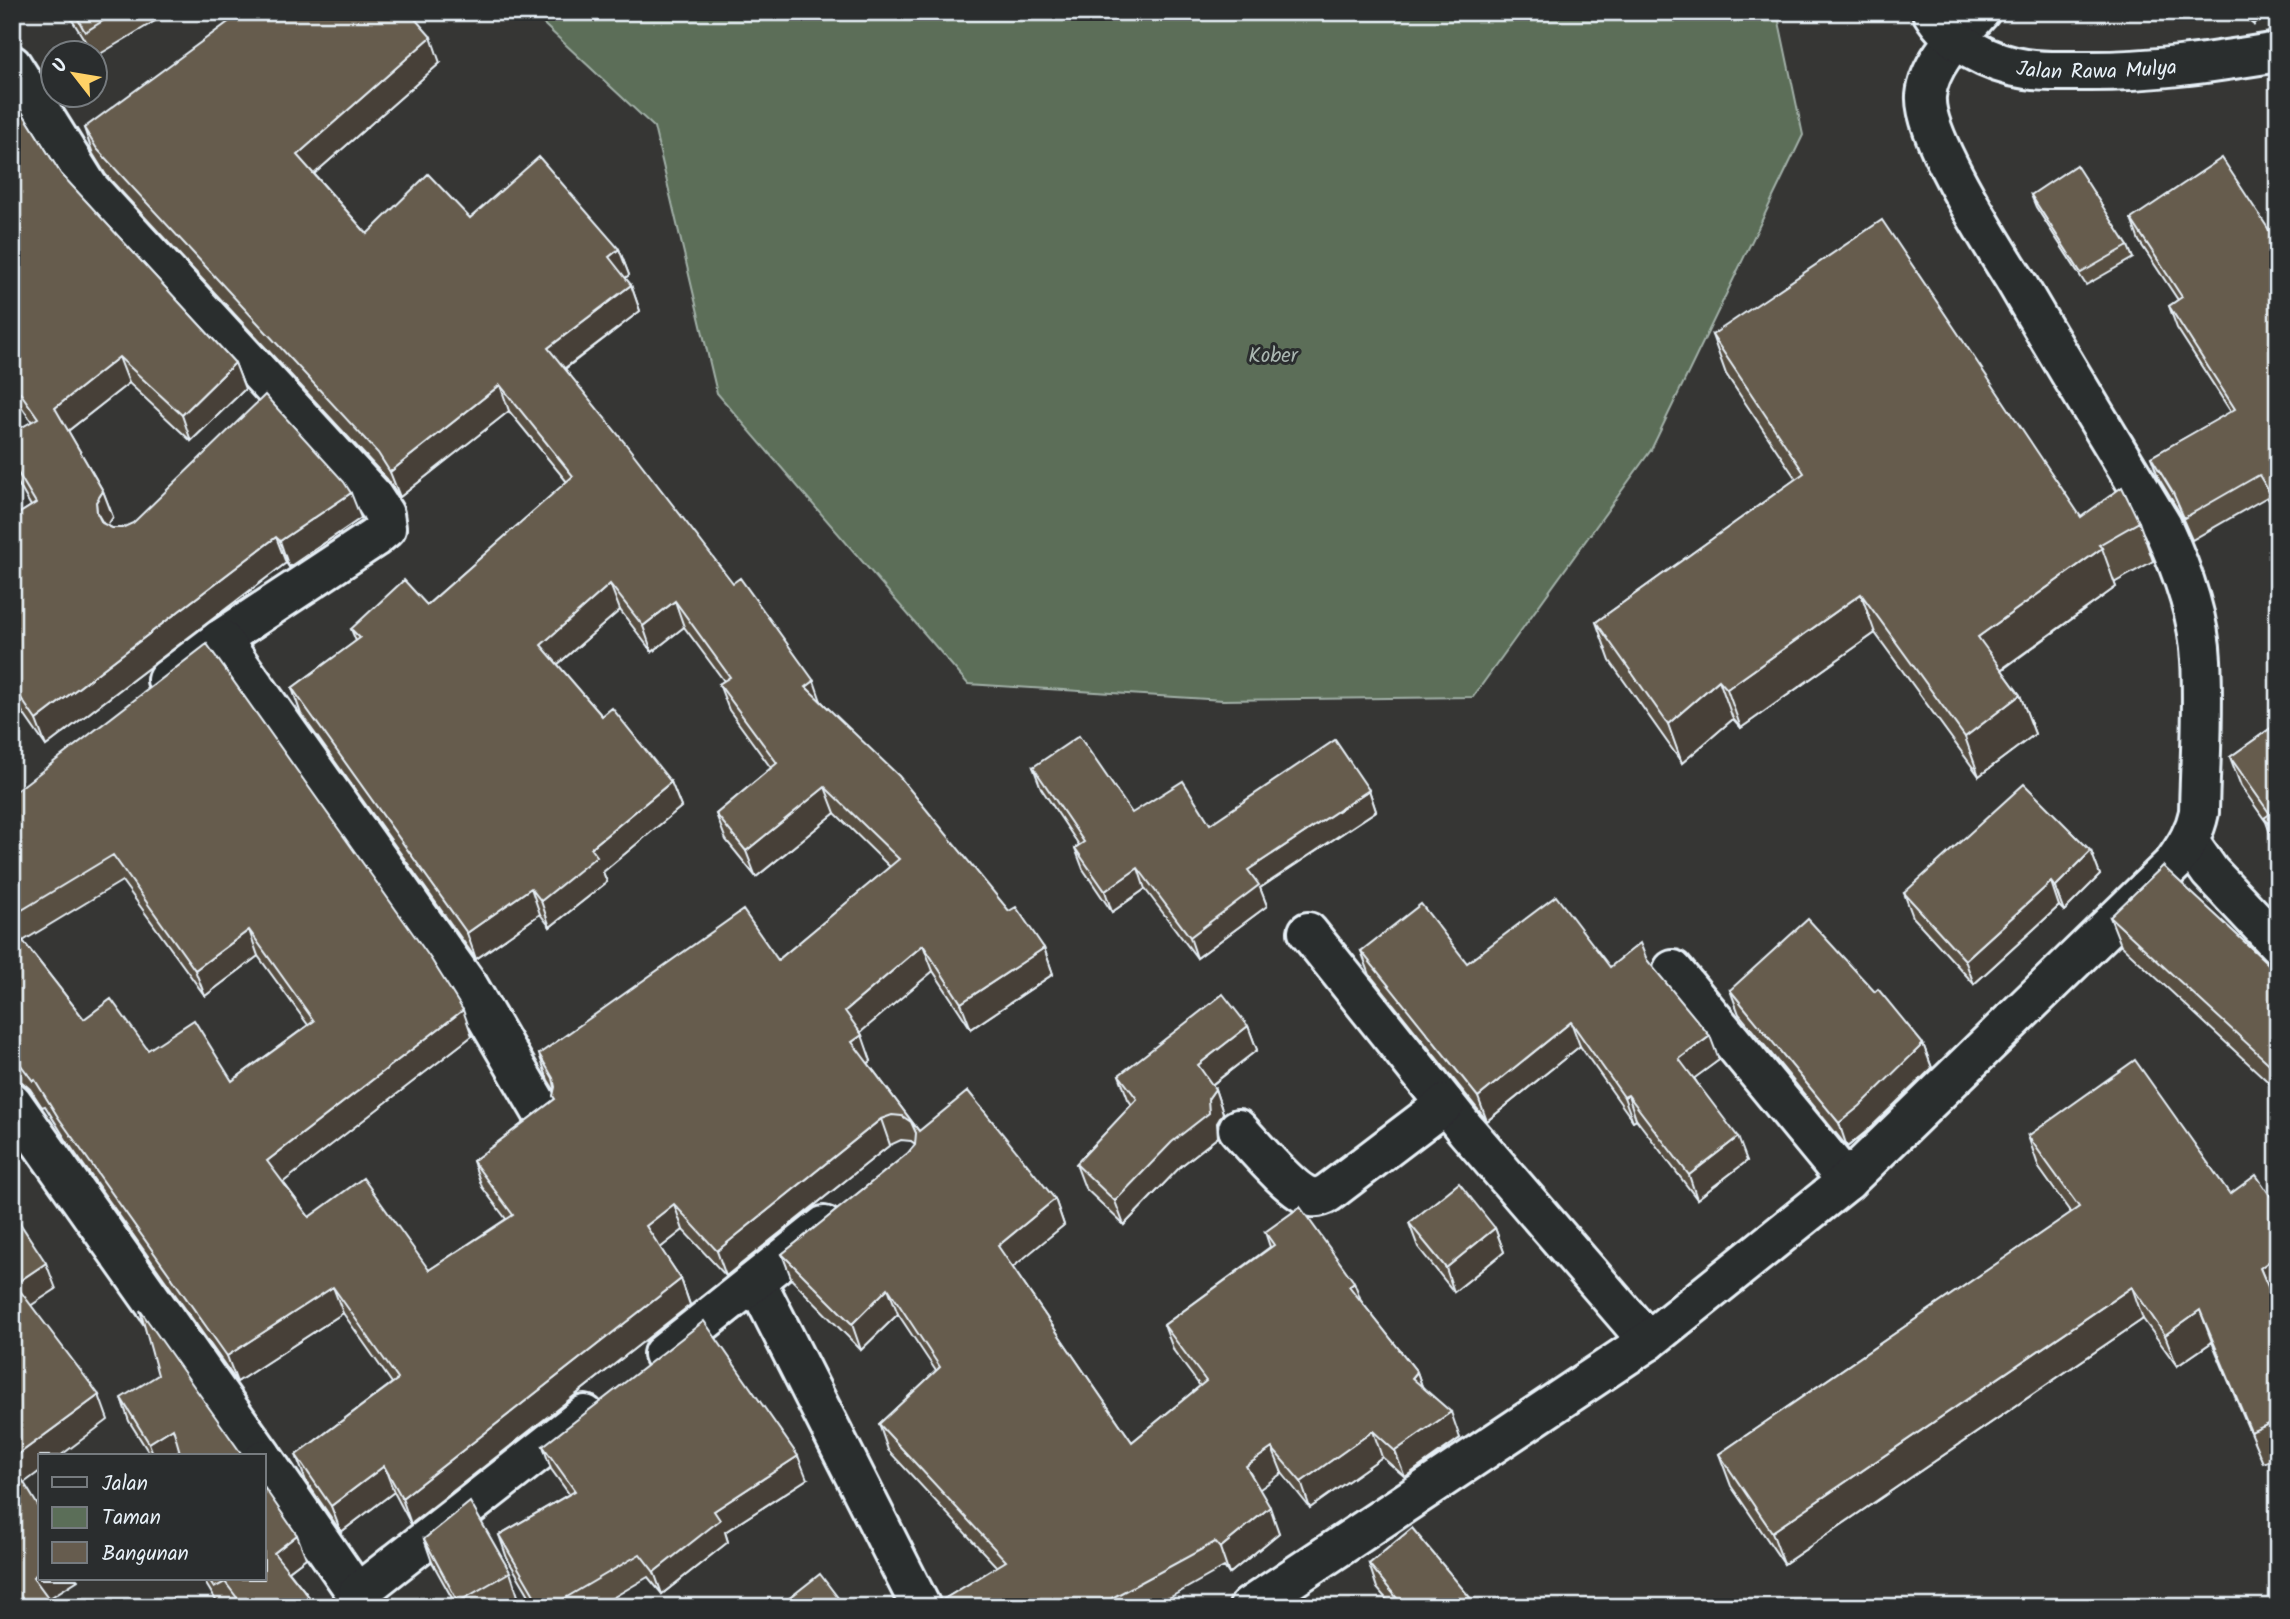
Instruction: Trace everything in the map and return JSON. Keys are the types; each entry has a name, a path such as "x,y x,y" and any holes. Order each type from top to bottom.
{"street":[{"name":"Jalan Rawa Mulya","path":"1956,21 1975,52 2001,63 2026,69 2141,71 2193,66 2278,52"},
{"path":"1249,1607 1648,1341 1847,1181 2174,863 2189,842 2199,812 2201,659 2192,606 2179,564 2162,526 1978,218 1935,138 1926,97 1931,74 1956,21"},
{"path":"12,65 89,188 265,399 378,502 384,514 386,528 221,639 144,698"},
{"path":"221,639 468,987 543,1114"},
{"path":"2189,842 2210,872 2278,944"},
{"path":"1307,932 1446,1104 1648,1341"},
{"path":"1673,970 1847,1181"},
{"path":"12,1102 260,1454"},
{"path":"1238,1129 1291,1184 1303,1194 1314,1198 1328,1193 1446,1104"},
{"path":"266,1462 362,1600 627,1382 851,1204"},
{"path":"756,1281 921,1607"}],"green space":[{"name":"Kober","path":"536,12 1777,12 1803,135 1651,450 1473,697 1223,700 968,684 717,393 654,127 534,15"}],"building":[{"path":"74,12 117,12 85,32"},
{"path":"242,12 409,12 431,37 297,155 367,234 428,174 470,218 539,157 619,249 609,257 631,285 548,348 733,583 740,578 814,681 806,687 899,776 1009,911 1016,907 1044,948 961,1003 923,945 845,1011 862,1035 852,1042 919,1131 968,1091 1055,1199 998,1246 1132,1442 1206,1381 1164,1325 1274,1245 1265,1232 1300,1207 1354,1282 1349,1286 1417,1372 1412,1378 1451,1412 1395,1451 1373,1431 1301,1482 1272,1448 1246,1466 1270,1507 1220,1548 1215,1542 1112,1598 1117,1607 931,1607 1006,1561 879,1424 940,1367 888,1288 852,1324 782,1254 915,1145 916,1133 911,1122 902,1116 892,1115 881,1119 717,1251 674,1204 646,1226 681,1279 402,1498 384,1466 331,1506 296,1455 398,1379 333,1287 227,1356 58,1117 35,1080 33,1081 12,1057 12,927 84,1019 111,999 148,1050 194,1020 232,1081 314,1021 249,930 195,970 113,855 12,916 12,793 207,644 431,959 463,1010 267,1161 309,1217 363,1178 429,1270 513,1215 473,1161 555,1099 553,1078 539,1054 743,910 778,960 899,859 825,787 746,851 716,814 777,763 719,684 730,677 675,601 643,626 610,584 541,645 602,716 612,708 671,782 591,848 597,856 541,901 531,888 467,933 292,688 360,638 351,629 404,580 427,605 573,476 500,385 390,472 378,453 97,149 84,128"},
{"path":"12,96 61,174 235,363 182,415 119,357 55,408 103,491 96,502 102,523 112,528 122,528 133,523 265,395 351,493 280,541 276,537 36,720 12,685 12,518 36,503 12,463 12,433 38,418 12,381"},
{"path":"2222,158 2271,233 2278,229 2278,488 2270,493 2259,475 2184,518 2173,493 2151,457 2235,409 2169,306 2182,297 2131,219"},
{"path":"2076,165 2128,246 2081,273 2031,195"},
{"path":"1882,220 2081,517 2122,487 2139,522 2099,545 2102,548 1978,637 2020,695 1965,737 1861,594 1727,689 1719,680 1668,724 1596,622 1804,473 1712,335"},
{"path":"2278,723 2278,834 2264,818 2270,814 2230,757"},
{"path":"1079,736 1132,813 1183,781 1210,824 1335,740 1369,790 1248,870 1259,885 1190,937 1138,868 1105,891 1075,848 1084,842 1033,767"},
{"path":"2024,784 2091,851 2055,887 2051,882 1965,960 1904,893"},
{"path":"2163,866 2278,973 2278,1072 2110,917"},
{"path":"1556,896 1610,967 1640,943 1647,960 1710,1036 1679,1059 1738,1137 1689,1175 1628,1095 1624,1097 1571,1022 1478,1097 1361,951 1421,904 1467,963"},
{"path":"1808,919 1875,992 1878,989 1923,1044 1839,1123 1730,990"},
{"path":"1223,994 1248,1026 1198,1065 1215,1089 1208,1099 1209,1113 1172,1142 1115,1201 1076,1164 1137,1099 1119,1075"},
{"path":"2135,1060 2230,1194 2256,1175 2278,1207 2278,1255 2260,1268 2278,1310 2278,1420 2251,1432 2200,1310 2165,1335 2132,1287 1772,1532 1719,1454 2079,1207 2028,1136"},
{"path":"1459,1183 1495,1228 1446,1268 1409,1223"},
{"path":"12,1211 46,1263 15,1284 99,1395 12,1459"},
{"path":"140,1310 242,1454 180,1454 173,1428 149,1443 121,1398 158,1375"},
{"path":"704,1321 798,1456 714,1511 720,1520 654,1572 640,1554 550,1607 541,1607 499,1535 575,1491 543,1446"},
{"path":"12,1463 38,1506 38,1573 33,1577 55,1607 12,1607"},
{"path":"266,1490 297,1535 274,1553 317,1607 244,1607 225,1582 214,1588 209,1580 266,1580"},
{"path":"470,1502 510,1572 458,1602 424,1539"},
{"path":"1412,1528 1478,1607 1404,1607 1369,1564"},
{"path":"820,1574 845,1607 778,1607"}]}
